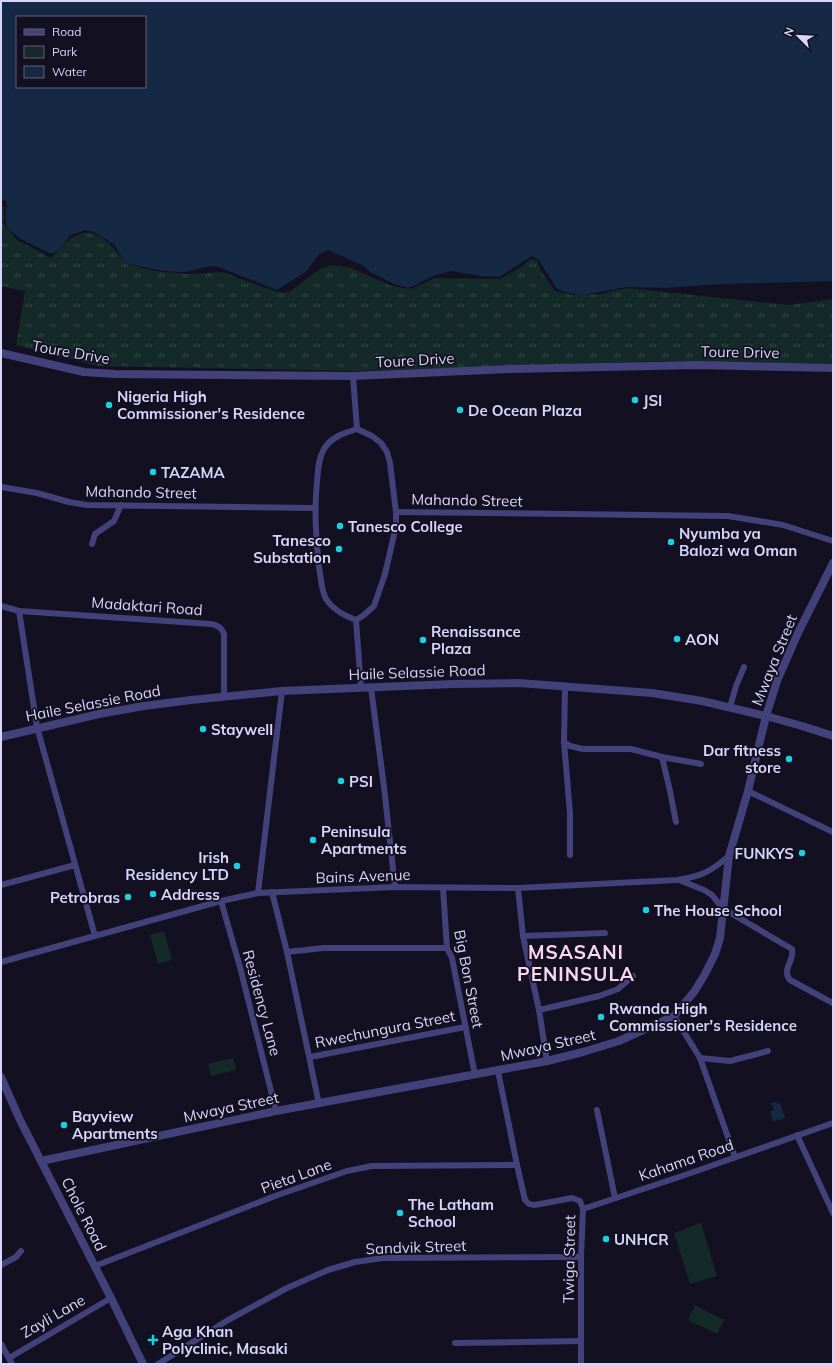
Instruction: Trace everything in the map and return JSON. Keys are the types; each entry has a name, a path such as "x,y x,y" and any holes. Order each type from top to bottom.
{"street":[{"name":"Toure Drive","path":"1,353 84,372 115,374 353,376 511,369 697,365 833,368"},
{"path":"353,376 357,429 343,433 332,440 324,449 319,460 314,508 320,572 326,599 337,610 356,620"},
{"name":"Mahando Street","path":"357,429 372,436 381,443 387,452 390,463 396,512 728,516 783,525 833,541"},
{"name":"Mahando Street","path":"1,486 87,505 314,508"},
{"path":"92,544 95,534 114,521 121,506"},
{"path":"356,620 374,606 385,574 396,526 396,512"},
{"name":"Mwaya Street","path":"41,1161 276,1111 547,1061 619,1041 674,1016 694,992 715,954 720,938 722,908 729,856 748,791 766,716 777,681 798,633 833,563"},
{"name":"Madaktari Road","path":"1,606 19,610 211,624 218,626 224,634 224,697"},
{"path":"19,610 37,728 95,936"},
{"path":"356,620 361,688"},
{"path":"730,707 736,686 744,667"},
{"name":"Haile Selassie Road","path":"1,737 99,714 144,706 282,691 453,684 541,684 652,693 702,700 766,716 833,736"},
{"path":"565,687 564,742 570,813 570,856"},
{"path":"371,688 395,887"},
{"path":"258,893 282,691"},
{"path":"564,742 570,746 583,749 631,749 662,757 701,764"},
{"path":"662,757 676,822"},
{"path":"748,791 833,832"},
{"name":"Bains Avenue","path":"1,962 221,901 258,893 395,887 518,888 677,880 705,874 729,856"},
{"path":"1,884 76,865"},
{"path":"677,880 704,890 712,895 722,908 792,949 792,955 787,970 787,977 833,1003"},
{"name":"Big Bon Street","path":"443,888 447,948 452,958 475,1075"},
{"path":"518,888 523,936 539,1010 547,1061"},
{"path":"272,892 287,952 319,1104"},
{"name":"Residency Lane","path":"221,901 242,975 276,1111"},
{"path":"523,936 605,932"},
{"path":"287,952 323,948 447,948"},
{"path":"539,1010 600,996 618,989 633,976"},
{"path":"674,1016 700,1058 735,1158"},
{"name":"Rwechungura Street","path":"310,1056 465,1027"},
{"path":"700,1058 730,1061 768,1050"},
{"name":"Twiga Street","path":"498,1071 525,1200 527,1203 535,1205 572,1198 580,1202 583,1209 581,1364"},
{"name":"Chole Road","path":"1,1077 20,1120 95,1266 143,1364"},
{"path":"597,1110 615,1198"},
{"name":"Kahama Road","path":"583,1209 735,1158 833,1123"},
{"path":"797,1135 833,1213"},
{"name":"Pieta Lane","path":"95,1266 275,1196 347,1171 372,1166 517,1164"},
{"path":"1,1265 16,1257 21,1251"},
{"name":"Sandvik Street","path":"158,1364 228,1320 287,1288 328,1270 355,1262 383,1258 582,1257"},
{"name":"Zayli Lane","path":"9,1358 111,1298"},
{"path":"455,1344 581,1341"},
{"path":"1,1344 12,1364"}],"green space":[{"path":"4,206 4,225 17,240 51,258 66,242 78,235 86,233 94,234 101,237 115,249 126,264 154,271 186,274 224,272 278,292 289,292 320,269 331,265 351,268 392,286 411,289 435,278 500,279 521,267 530,259 537,260 541,271 555,291 572,295 600,294 627,288 789,305 833,299 833,364 662,361 356,371 98,366 16,345 25,291 1,286 1,208"},
{"path":"164,931 172,960 158,964 150,935"},
{"path":"233,1058 236,1070 211,1076 208,1064"},
{"path":"701,1223 717,1276 690,1284 674,1233"},
{"path":"695,1305 724,1320 717,1334 688,1320"}],"water":[{"path":"1,1 833,1 833,281 723,284 664,288 627,287 582,295 568,293 557,289 538,259 532,256 499,277 480,276 451,271 433,276 409,288 394,284 370,272 364,266 328,250 319,254 307,271 277,290 216,266 204,267 185,272 170,272 125,263 114,244 93,232 86,230 71,235 58,250 51,254 21,239 7,228 5,217 7,205 5,200 1,201"},
{"path":"776,1102 777,1104 780,1103 785,1118 773,1122 770,1111 774,1110 771,1103"}],"place":[{"name":"JSI","path":"635,400"},
{"name":"Nigeria High Commissioner's Residence","path":"109,405"},
{"name":"De Ocean Plaza","path":"460,410"},
{"name":"TAZAMA","path":"153,472"},
{"name":"Tanesco College","path":"340,526"},
{"name":"Nyumba ya Balozi wa Oman","path":"671,542"},
{"name":"Tanesco Substation","path":"339,549"},
{"name":"AON","path":"677,639"},
{"name":"Renaissance Plaza","path":"423,640"},
{"name":"Staywell","path":"203,729"},
{"name":"Dar fitness store","path":"789,759"},
{"name":"PSI","path":"341,781"},
{"name":"Peninsula Apartments","path":"313,840"},
{"name":"FUNKYS","path":"802,853"},
{"name":"Irish Residency LTD","path":"237,866"},
{"name":"Address","path":"153,894"},
{"name":"Petrobras","path":"128,897"},
{"name":"The House School","path":"646,910"},
{"name":"Rwanda High Commissioner's Residence","path":"601,1017"},
{"name":"Bayview Apartments","path":"64,1125"},
{"name":"The Latham School","path":"400,1213"},
{"name":"UNHCR","path":"606,1239"},
{"name":"Aga Khan Polyclinic, Masaki","path":"153,1340"}],"district":[{"name":"MSASANI PENINSULA","path":"576,963"}]}
